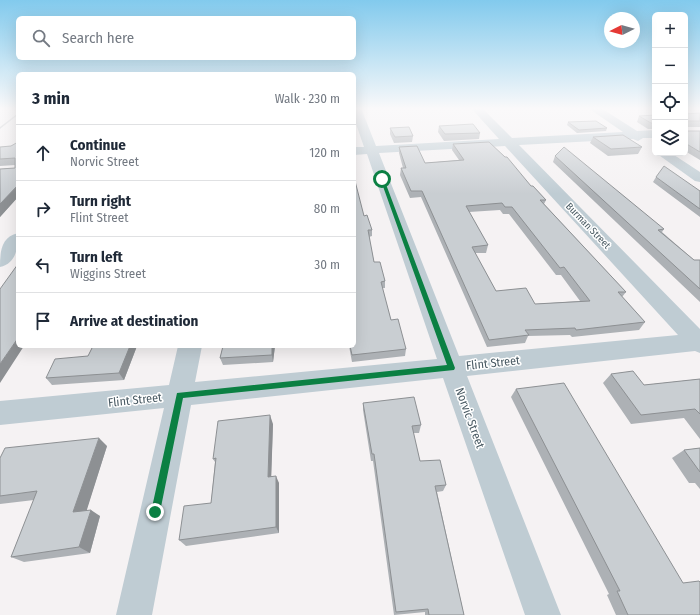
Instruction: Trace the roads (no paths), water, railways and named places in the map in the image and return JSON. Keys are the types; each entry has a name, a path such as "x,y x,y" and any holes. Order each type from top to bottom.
{"street":[{"name":"Norvic Street","path":"360,137 362,150 451,368 543,615"},
{"name":"Burman Street","path":"503,137 700,343"},
{"path":"362,150 604,137"},
{"path":"638,137 652,146"},
{"path":"667,156 700,178"},
{"path":"0,261 16,241"},
{"name":"Flint Street","path":"0,413 700,343"},
{"path":"134,615 190,348"}]}
